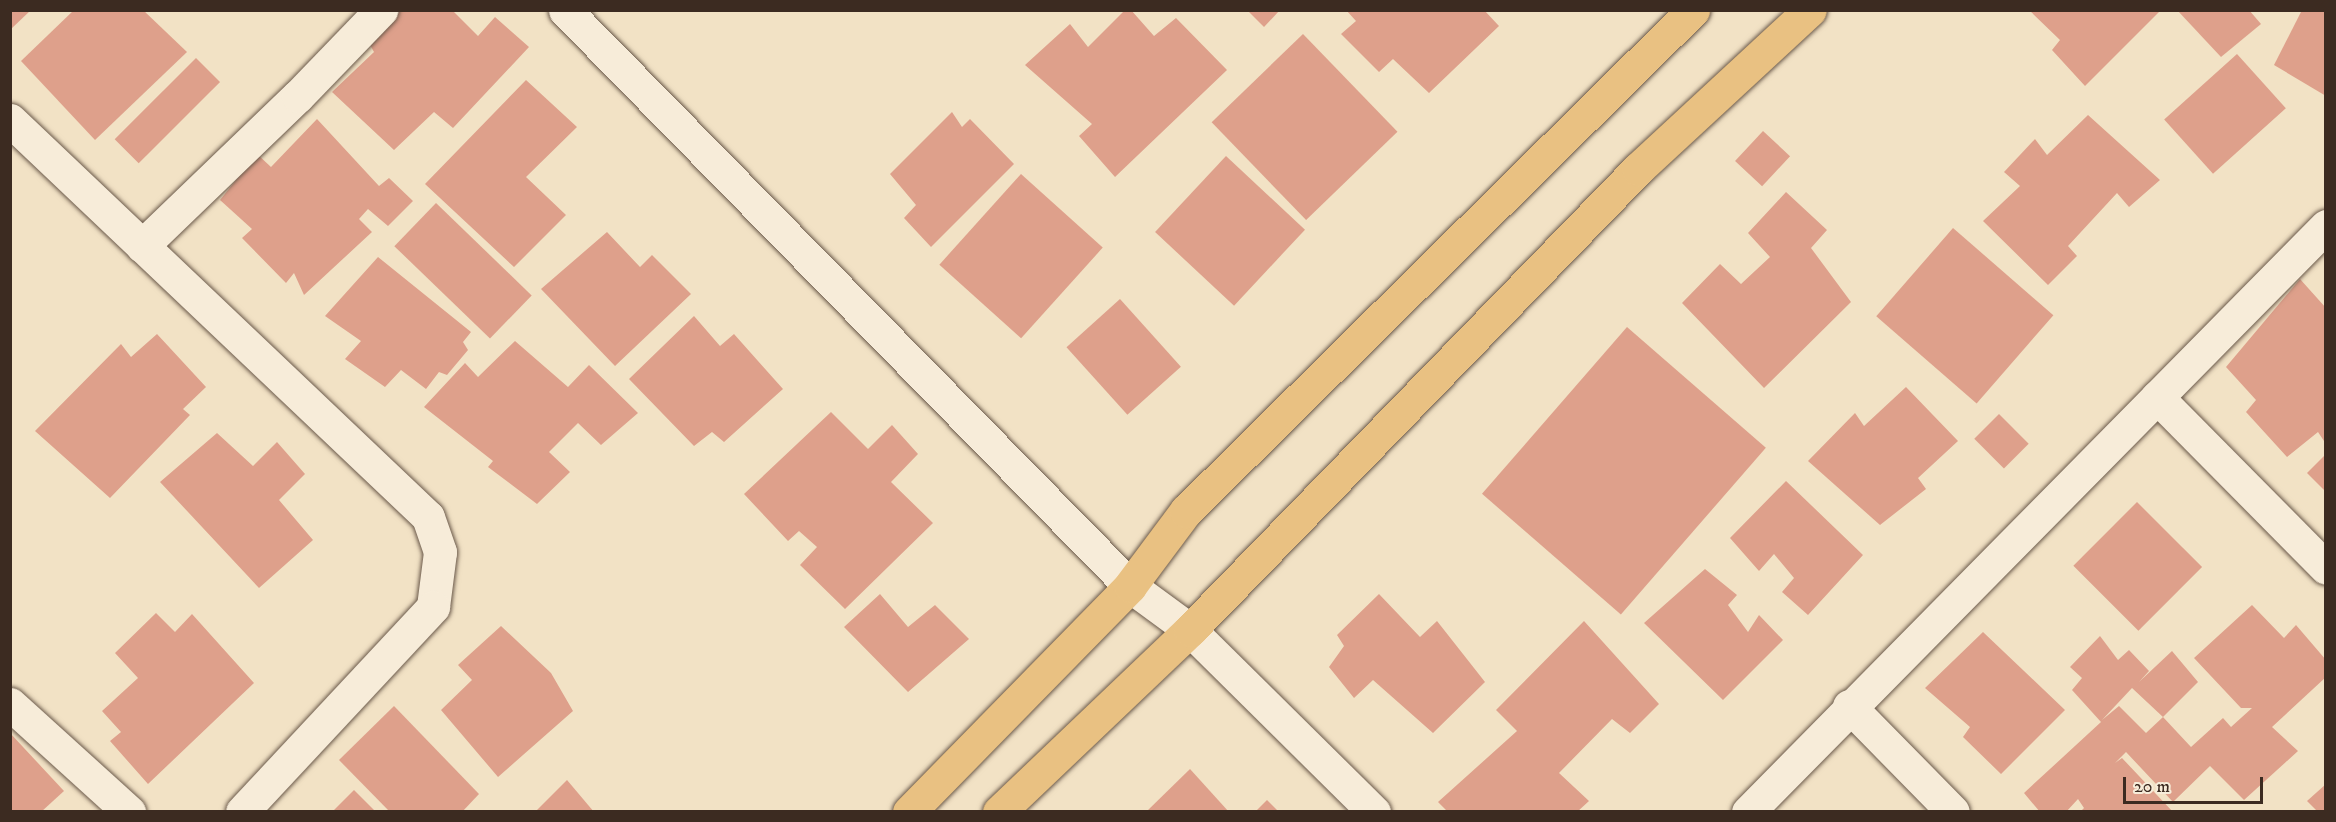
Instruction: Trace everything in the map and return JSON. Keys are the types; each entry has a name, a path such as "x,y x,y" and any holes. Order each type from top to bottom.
{"main road":[{"path":"909,812 1130,586 1186,511 1693,10"},
{"path":"999,812 1190,630 1638,169 1810,10"}],"street":[{"path":"142,246 298,96 381,10"},
{"path":"565,10 1130,586 1190,630 1374,812"},
{"path":"10,120 428,517 440,552 433,607 242,812"},
{"path":"1748,812 1849,706 2325,226"},
{"path":"2157,397 2325,568"},
{"path":"10,704 129,812"},
{"path":"1849,706 1953,812"}],"building":[{"path":"10,10 31,10 10,30"},
{"path":"74,10 143,10 187,52 95,140 21,61"},
{"path":"401,10 452,10 478,36 495,17 529,47 453,128 434,112 394,150 332,92 374,52 369,43"},
{"path":"1125,10 1131,10 1154,36 1176,18 1227,70 1115,177 1079,136 1092,124 1025,65 1070,24 1088,47"},
{"path":"1247,10 1280,10 1264,27"},
{"path":"1346,10 1484,10 1499,26 1429,93 1393,59 1379,72 1341,34 1356,21"},
{"path":"2029,10 2161,10 2085,86 2052,50 2060,40"},
{"path":"2177,10 2249,10 2261,24 2221,57"},
{"path":"2302,10 2326,10 2326,96 2274,65"},
{"path":"1303,34 1397,132 1306,220 1212,122"},
{"path":"2237,54 2286,108 2213,174 2164,120"},
{"path":"196,58 220,82 139,163 115,139"},
{"path":"526,80 577,127 526,177 566,215 514,267 425,184"},
{"path":"952,112 962,127 970,119 1014,164 931,247 904,218 916,205 890,174"},
{"path":"2088,115 2160,180 2129,207 2117,193 2068,246 2077,256 2048,285 1983,221 2020,186 2004,172 2035,139 2047,155"},
{"path":"317,119 379,186 389,178 413,201 388,226 368,209 359,219 372,232 304,295 294,273 286,283 242,238 252,229 220,200 257,154 271,167"},
{"path":"1763,131 1790,156 1762,186 1735,161"},
{"path":"1226,156 1305,230 1234,306 1155,232"},
{"path":"1021,174 1103,248 1021,338 939,265"},
{"path":"1786,192 1827,230 1811,248 1851,302 1764,388 1682,303 1720,264 1741,284 1770,257 1748,233"},
{"path":"436,203 532,295 490,339 394,246"},
{"path":"1953,228 2053,315 1977,404 1876,316"},
{"path":"607,232 640,267 652,255 691,294 615,366 541,289"},
{"path":"378,257 471,332 463,342 468,350 447,375 439,372 426,389 401,370 385,387 345,359 361,341 325,316"},
{"path":"2300,279 2326,308 2326,444 2318,432 2287,457 2246,412 2256,400 2226,367"},
{"path":"1120,299 1181,367 1127,415 1066,347"},
{"path":"694,316 720,346 734,334 783,389 724,442 712,432 694,446 629,379"},
{"path":"1627,327 1766,448 1621,615 1482,494"},
{"path":"157,334 206,387 183,409 190,415 110,498 35,431 121,344 131,357"},
{"path":"515,341 568,387 589,365 638,413 601,445 578,423 549,452 570,472 537,504 488,467 493,461 424,407 465,363 478,377"},
{"path":"1906,387 1958,441 1918,478 1926,489 1880,525 1808,461 1855,413 1864,426"},
{"path":"831,412 868,449 892,425 918,454 891,482 933,523 845,609 800,565 817,547 799,531 788,541 744,494"},
{"path":"1999,414 2029,444 2004,468 1974,439"},
{"path":"217,433 253,466 277,442 305,474 279,500 313,540 259,588 160,482"},
{"path":"2326,454 2326,492 2307,473"},
{"path":"1786,481 1863,555 1808,615 1782,592 1794,578 1774,554 1759,571 1730,538"},
{"path":"2137,502 2202,567 2138,631 2073,566"},
{"path":"1705,569 1737,595 1728,605 1748,632 1759,615 1783,640 1723,700 1644,623"},
{"path":"880,594 908,627 935,605 969,639 908,692 844,627"},
{"path":"1379,594 1420,637 1437,621 1485,682 1433,733 1373,680 1354,698 1329,667 1344,646 1337,635"},
{"path":"2252,605 2284,638 2296,625 2326,660 2326,677 2272,727 2298,751 2244,800 2210,766 2173,802 2126,752 2115,763 2122,758 2173,812 2080,812 2084,808 2078,799 2066,812 2040,812 2024,793 2101,722 2072,690 2082,678 2070,667 2100,636 2118,660 2129,650 2149,671 2139,682 2172,651 2198,682 2163,717 2191,747 2223,718 2231,727 2252,708 2241,708 2194,658","holes":["2132,688 2163,717 2146,733 2119,706 2102,720"]},
{"path":"156,613 175,632 192,614 254,683 148,784 110,741 121,732 102,711 138,678 115,653"},
{"path":"1584,621 1659,704 1630,733 1612,719 1559,773 1589,801 1577,812 1448,812 1438,802 1517,731 1496,710"},
{"path":"501,626 551,673 573,711 498,777 441,710 472,680 458,665"},
{"path":"1983,632 2065,710 2001,774 1963,737 1970,727 1925,688"},
{"path":"394,706 479,794 462,812 390,812 339,760"},
{"path":"10,733 64,791 41,812 10,812"},
{"path":"1190,769 1229,812 1146,812"},
{"path":"567,780 594,812 535,812"},
{"path":"2326,784 2326,812 2318,812 2307,801"},
{"path":"354,790 376,812 332,812"},
{"path":"1267,800 1279,812 1255,812"}]}
